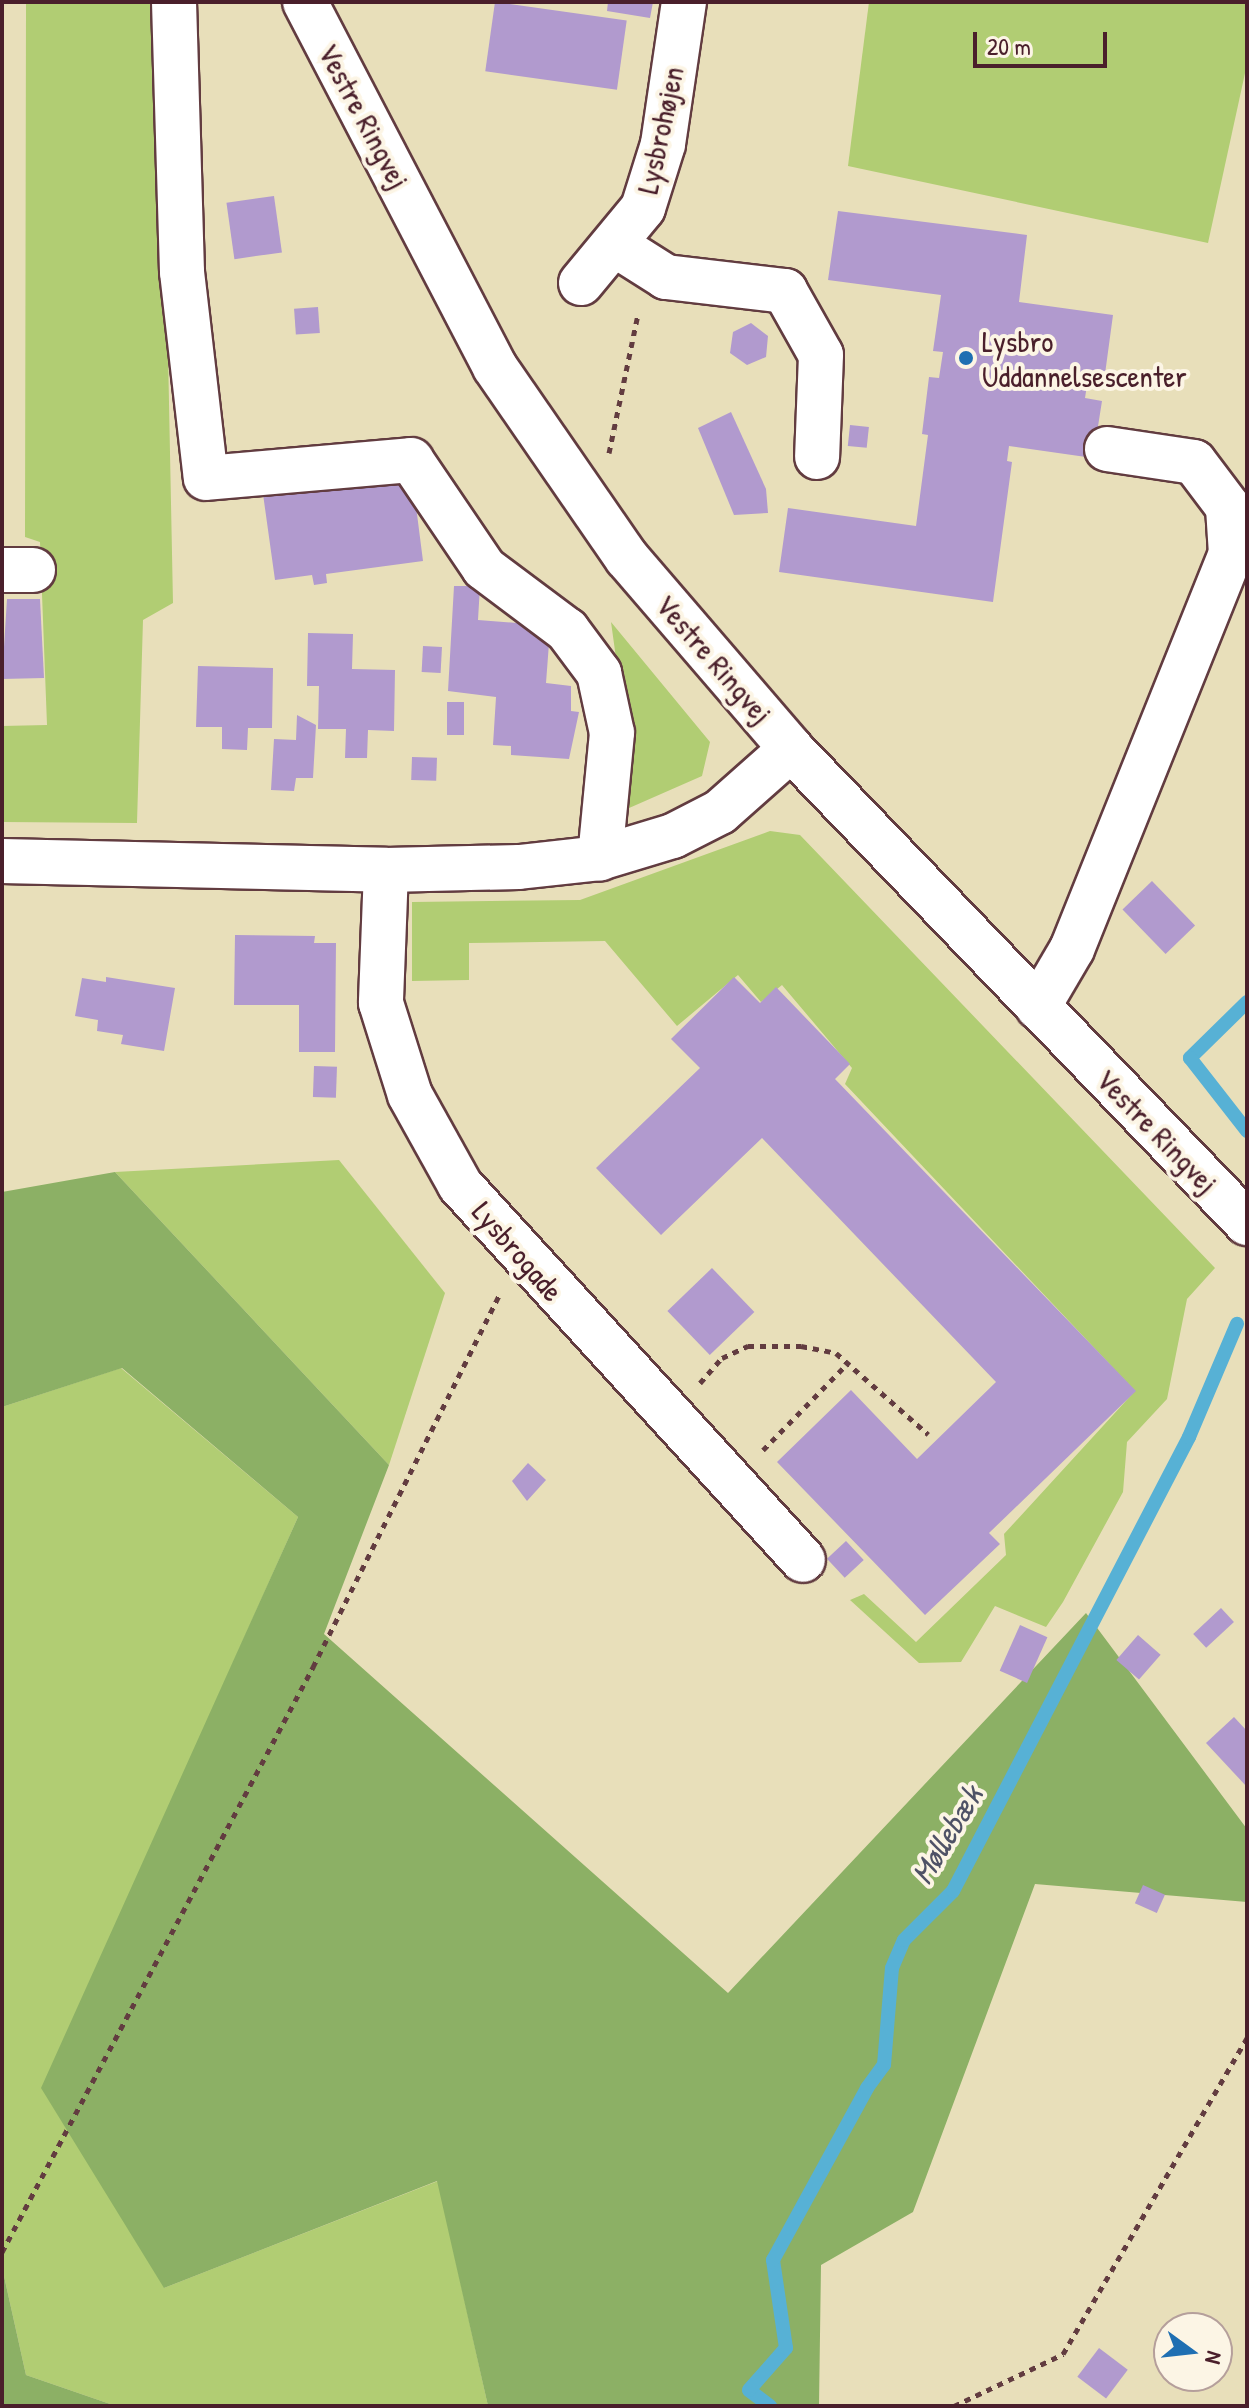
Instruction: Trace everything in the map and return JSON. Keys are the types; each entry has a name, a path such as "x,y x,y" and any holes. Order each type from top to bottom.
{"street":[{"path":"174,2 182,272 206,478 411,460 484,568 567,630 599,673 612,733 600,858"},
{"name":"Vestre Ringvej","path":"305,2 495,367 627,558 791,749 1247,1223"},
{"name":"Lysbrohøjen","path":"581,283 633,256 643,208 663,144 684,2"},
{"path":"633,256 666,277 785,291 821,355 817,457"},
{"path":"1038,1007 1072,949 1231,554 1228,507 1194,462 1107,449"},
{"path":"2,861 386,870 519,867 600,858 673,836 720,812 791,749"},
{"name":"Lysbrogade","path":"386,870 381,1003 410,1095 460,1185 520,1256 803,1560"}],"path":[{"path":"597,513 633,256"},
{"path":"2,2252 313,1667 520,1256"},
{"path":"671,1417 722,1358 748,1346 801,1346 836,1353 849,1362 928,1434"},
{"path":"731,1482 849,1362"},
{"path":"954,2406 1063,2354 1247,2038"}],"green space":[{"path":"26,2 161,2 173,603 143,620 137,823 2,822 2,726 47,725 40,542 25,537"},
{"path":"869,2 1247,2 1247,64 1208,243 848,166"},
{"path":"611,622 710,742 702,776 620,812 626,730"},
{"path":"770,831 800,835 1215,1268 1187,1299 1167,1399 1127,1442 1123,1492 1063,1602 1046,1627 995,1606 961,1662 919,1663 850,1600 864,1594 916,1642 1006,1555 1004,1534 1135,1391 845,1084 852,1068 782,985 761,1002 738,975 677,1026 605,941 469,943 469,980 412,981 412,902 580,900"},
{"path":"339,1160 445,1293 389,1465 115,1172"},
{"path":"115,1172 389,1465 324,1634 728,1993 1086,1613 1247,1829 1247,1902 1035,1884 913,2212 821,2265 819,2406 488,2406 437,2181 164,2288 41,2088 298,1517 122,1368 2,1407 2,1192"},
{"path":"121,1368 298,1517 192,1755 164,2288 438,2181 488,2406 116,2406 26,2375 2,2267 2,1407"},
{"path":"2,2267 26,2375 116,2406 2,2406"}],"building":[{"path":"495,2 627,21 617,90 485,71"},
{"path":"608,2 653,2 650,18 607,11"},
{"path":"274,196 282,252 234,259 226,203"},
{"path":"838,211 1027,235 1019,302 1113,315 1105,374 1089,372 1085,398 1102,401 1093,458 1009,446 1007,461 1012,462 993,602 779,572 788,508 916,526 928,435 922,434 929,377 939,378 943,352 933,351 941,295 828,280"},
{"path":"318,307 320,333 296,335 294,309"},
{"path":"751,323 768,336 766,357 747,365 730,353 733,332"},
{"path":"731,412 766,489 768,513 734,515 698,428"},
{"path":"850,425 869,427 867,448 848,446"},
{"path":"412,475 423,561 326,574 327,583 314,585 312,575 275,580 263,494"},
{"path":"454,586 480,586 478,620 542,625 550,630 546,683 571,686 571,711 579,712 569,759 511,755 511,746 493,745 496,697 448,691"},
{"path":"7,599 40,599 44,678 2,679"},
{"path":"308,633 353,634 352,669 395,670 394,731 368,730 367,758 345,758 346,729 318,729 319,686 307,686"},
{"path":"423,646 442,647 441,673 422,672"},
{"path":"198,666 273,668 272,728 248,728 247,750 222,749 222,727 196,727"},
{"path":"447,702 464,702 464,735 447,735"},
{"path":"297,715 316,725 313,778 296,778 294,791 271,790 274,739 296,740"},
{"path":"412,757 437,758 436,781 411,780"},
{"path":"1152,881 1195,926 1166,954 1123,909"},
{"path":"235,935 315,936 314,943 336,943 335,1052 299,1052 299,1005 234,1005"},
{"path":"106,977 175,988 164,1051 121,1044 123,1035 97,1031 98,1020 75,1016 82,978 106,982"},
{"path":"734,977 760,1003 776,987 850,1064 835,1079 1136,1391 989,1533 1000,1544 925,1615 777,1462 851,1390 917,1459 996,1382 762,1138 661,1235 596,1168 700,1068 671,1039"},
{"path":"314,1066 337,1067 336,1098 313,1097"},
{"path":"712,1268 754,1312 710,1355 667,1311"},
{"path":"528,1463 546,1480 527,1501 512,1481"},
{"path":"846,1541 864,1560 845,1578 827,1559"},
{"path":"1221,1608 1234,1622 1206,1648 1193,1634"},
{"path":"1020,1625 1047,1637 1027,1683 1000,1671"},
{"path":"1138,1635 1161,1655 1139,1680 1116,1660"},
{"path":"1234,1717 1247,1731 1247,1787 1206,1743"},
{"path":"1143,1885 1165,1895 1157,1913 1135,1903"},
{"path":"1099,2348 1128,2370 1106,2398 1077,2377"}],"waterway":[{"name":"Møllebæk","path":"1247,1002 1190,1058 1247,1131"},
{"name":"Møllebæk","path":"770,2406 749,2390 786,2348 773,2260 867,2088 884,2065 892,1968 904,1940 953,1891 1189,1437 1237,1324"}],"place":[{"name":"Lysbro Uddannelsescenter","path":"966,358"}]}
